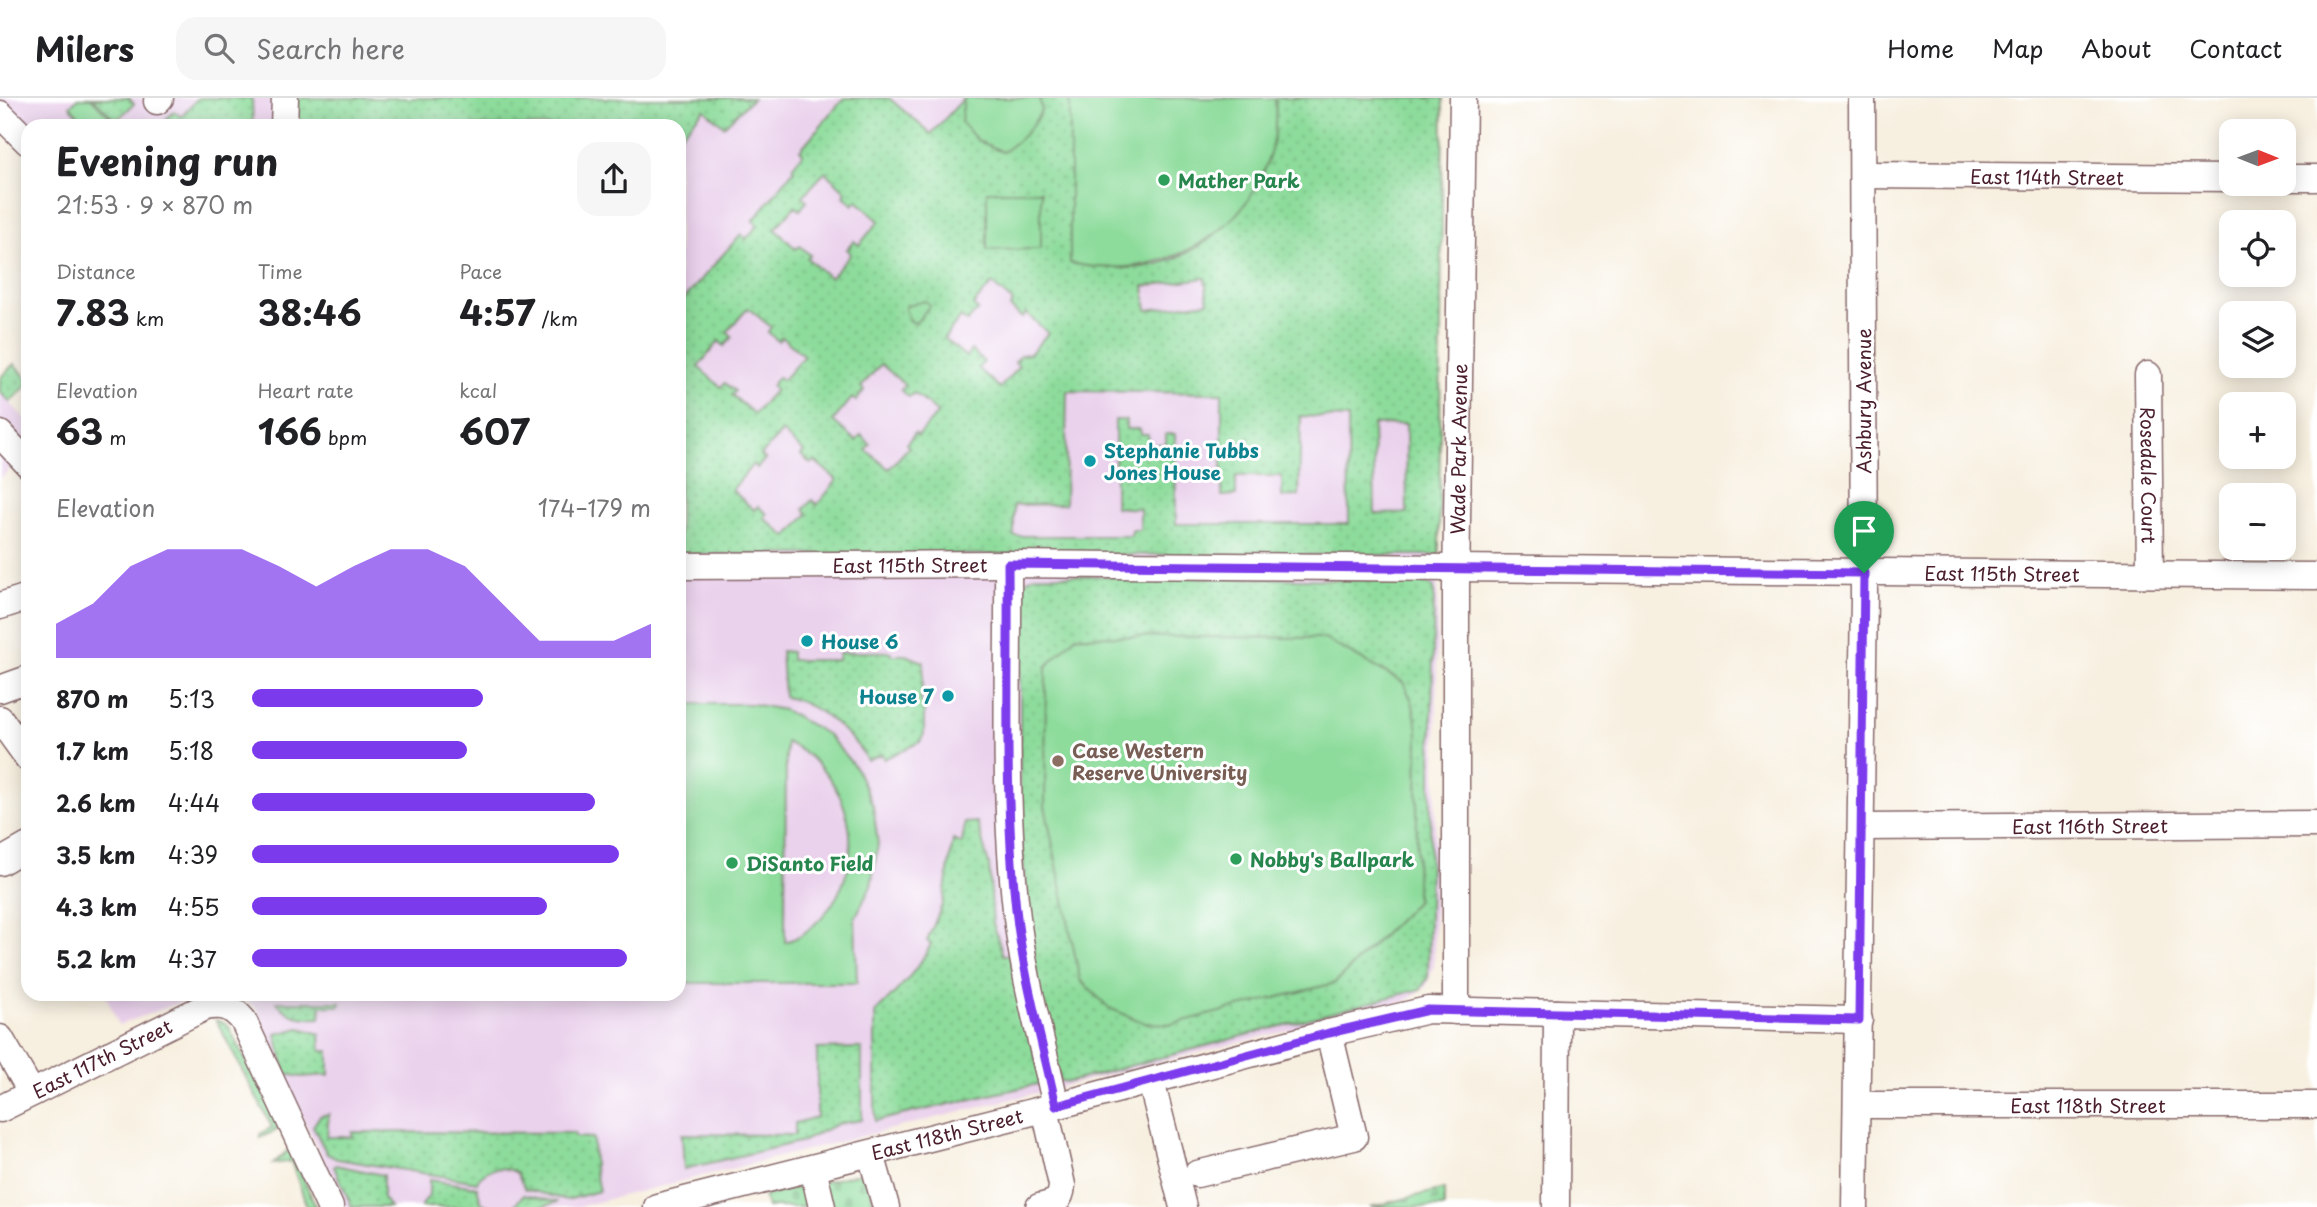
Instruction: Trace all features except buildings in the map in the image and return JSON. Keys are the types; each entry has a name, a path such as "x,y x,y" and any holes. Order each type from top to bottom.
{"street":[{"path":"284,119 285,98"},
{"name":"Wade Park Avenue","path":"1456,1011 1457,569 1463,98"},
{"name":"Ashbury Avenue","path":"1855,1207 1864,573 1862,98"},
{"path":"0,114 21,135"},
{"name":"East 114th Street","path":"1863,175 2219,178"},
{"path":"2296,178 2317,178"},
{"name":"Rosedale Court","path":"2148,375 2150,574"},
{"path":"0,434 21,456"},
{"path":"1008,564 1007,694 1016,908 1051,1108 1061,1197 1056,1203 1040,1207"},
{"name":"East 115th Street","path":"686,566 1008,564 2317,576"},
{"path":"0,606 21,599"},
{"path":"0,689 21,682"},
{"name":"East 116th Street","path":"1862,827 2317,824"},
{"path":"0,862 21,850"},
{"name":"East 117th Street","path":"0,1109 205,1007 220,1004 233,1009 243,1020 330,1207"},
{"name":"East 118th Street","path":"657,1207 1051,1108 1329,1033 1428,1010 1859,1020"},
{"path":"1556,1207 1557,1013"},
{"path":"1197,1174 1354,1137 1329,1033"},
{"path":"0,1038 32,1093"},
{"path":"1151,1081 1183,1207"},
{"name":"East 118th Street","path":"1857,1105 2317,1105"},
{"path":"871,1154 886,1207"},
{"path":"813,1168 822,1207"}],"shaded area":[{"name":"Case Western Reserve University","path":"0,98 1443,98 1434,966 1426,987 1406,1001 577,1207 345,1207 278,1066 261,1017 256,1007 247,1001 686,1001 686,119 21,121 0,106"},
{"path":"0,392 21,414 21,457 0,479"},
{"path":"108,1001 183,1001 119,1025"}],"green space":[{"path":"78,98 91,98 112,119 82,119 70,106"},
{"path":"93,98 129,98 134,104 118,119 114,119"},
{"path":"198,98 252,98 253,119 166,119 174,111 181,117"},
{"path":"297,98 753,98 724,126 704,109 686,129 686,119 296,119"},
{"path":"844,98 889,98 931,134 964,98 1070,98 1070,263 1129,268 1160,263 1189,252 1214,235 1236,213 1254,187 1267,159 1274,129 1275,98 1443,98 1439,555 686,554 686,297 741,234 746,239 758,225 753,221 794,170 792,167 803,153 800,150","holes":["825,172 846,192 844,196 853,205 857,201 879,221 859,245 854,241 847,249 851,254 830,278 807,258 810,255 800,246 796,249 775,229 795,206 800,210 807,201 803,196","1205,278 1208,302 1147,310 1144,286","992,284 1013,302 1010,307 1022,318 1026,313 1048,333 1030,354 1021,355 1015,362 1019,366 1000,388 978,368 984,362 971,350 966,357 944,338 961,317 967,322 978,310 973,305","748,308 771,327 768,332 778,341 782,337 804,356 783,380 778,377 771,386 775,390 754,414 732,395 735,391 725,383 721,387 698,367 719,341 724,346 732,337 727,332","881,364 905,385 901,390 909,397 914,393 938,413 918,436 915,433 906,444 909,447 889,469 866,450 870,444 861,435 856,441 833,421 852,398 856,401 864,390 861,387","1067,391 1222,393 1222,496 1236,495 1236,476 1282,476 1282,497 1299,496 1301,416 1348,418 1349,524 1176,524 1175,434 1166,434 1166,444 1148,445 1148,434 1141,434 1140,429 1126,429 1126,420 1115,420 1115,507 1140,509 1140,530 1132,530 1131,536 1014,536 1014,505 1065,504","1406,424 1407,513 1375,514 1373,425","782,432 804,452 801,455 811,464 815,461 837,480 817,505 812,500 804,509 808,514 787,537 764,518 767,514 758,506 754,510 732,490 753,464 757,468 765,459 761,455"]},
{"path":"964,98 1039,98 1042,109 1026,133 1003,152 977,140 961,122"},
{"name":"Mather Park","path":"1070,98 1275,98 1273,139 1262,176 1242,208 1216,233 1184,252 1148,264 1110,268 1070,263"},
{"path":"987,191 1041,191 1041,249 987,250"},
{"path":"925,301 930,305 916,323 910,321 905,310 907,305"},
{"path":"14,364 21,372 21,392 10,402 0,392 0,378"},
{"name":"Nobby's Ballpark","path":"1035,575 1423,581 1434,588 1428,977 1421,989 1069,1082 1060,1081 1040,1007 1020,834 1020,593 1026,581"},
{"name":"Nobby's Ballpark","path":"1076,636 1323,638 1403,682 1412,701 1418,729 1416,902 1335,983 1172,1024 1145,1023 1109,1008 1080,980 1045,806 1046,667"},
{"path":"781,651 791,652 791,660 838,660 839,653 891,652 891,655 905,655 924,662 921,700 924,707 924,734 920,742 884,759 882,754 867,760 861,750 832,721 808,705 784,697"},
{"path":"686,704 752,704 784,710 828,735 856,768 873,806 878,844 871,886 855,918 857,983 686,983","holes":["786,742 809,756 827,775 840,797 848,821 850,846 847,872 837,896 821,918 800,936 785,942"]},
{"path":"977,822 989,865 993,923 1003,955 1010,955 1042,1083 875,1121 875,1013 899,989 926,954 931,944 927,941 943,903 953,840 962,844 965,823"},
{"path":"277,1002 341,1002 340,1006 321,1006 320,1018 314,1018 291,1014"},
{"path":"216,1020 227,1024 279,1123 277,1130 260,1138 260,1134 272,1127"},
{"path":"300,1028 320,1034 321,1051 329,1051 329,1075 301,1077 286,1074 276,1034"},
{"path":"862,1048 862,1120 837,1124 803,1141 684,1169 682,1134 795,1135 795,1123 817,1117 817,1049"},
{"path":"329,1114 327,1137 352,1137 352,1132 574,1133 575,1137 593,1138 594,1168 599,1191 567,1200 525,1189 517,1173 506,1169 489,1170 477,1182 337,1159 327,1154 313,1126 320,1116"},
{"path":"287,1151 292,1152 316,1207 307,1207 291,1161 273,1164"},
{"path":"336,1165 383,1175 383,1198 390,1207 352,1207 334,1167"},
{"path":"865,1172 875,1207 767,1207 764,1196"},
{"path":"429,1180 477,1187 481,1202 490,1207 421,1207 429,1195"},
{"path":"1444,1189 1444,1207 1370,1207 1379,1205"},
{"path":"523,1195 558,1202 540,1207 513,1207"}],"place":[{"name":"Mather Park","path":"1164,180"},
{"name":"Stephanie Tubbs Jones House","path":"1090,461"},
{"name":"House 6","path":"807,641"},
{"name":"House 7","path":"948,696"},
{"name":"Case Western Reserve University","path":"1058,761"},
{"name":"Nobby's Ballpark","path":"1236,859"},
{"name":"DiSanto Field","path":"732,863"}],"route":[{"path":"1008,564 1864,573 1859,1020 1428,1010 1329,1033 1056,1106 1022,953 1016,908 1007,694 1008,564"}]}
